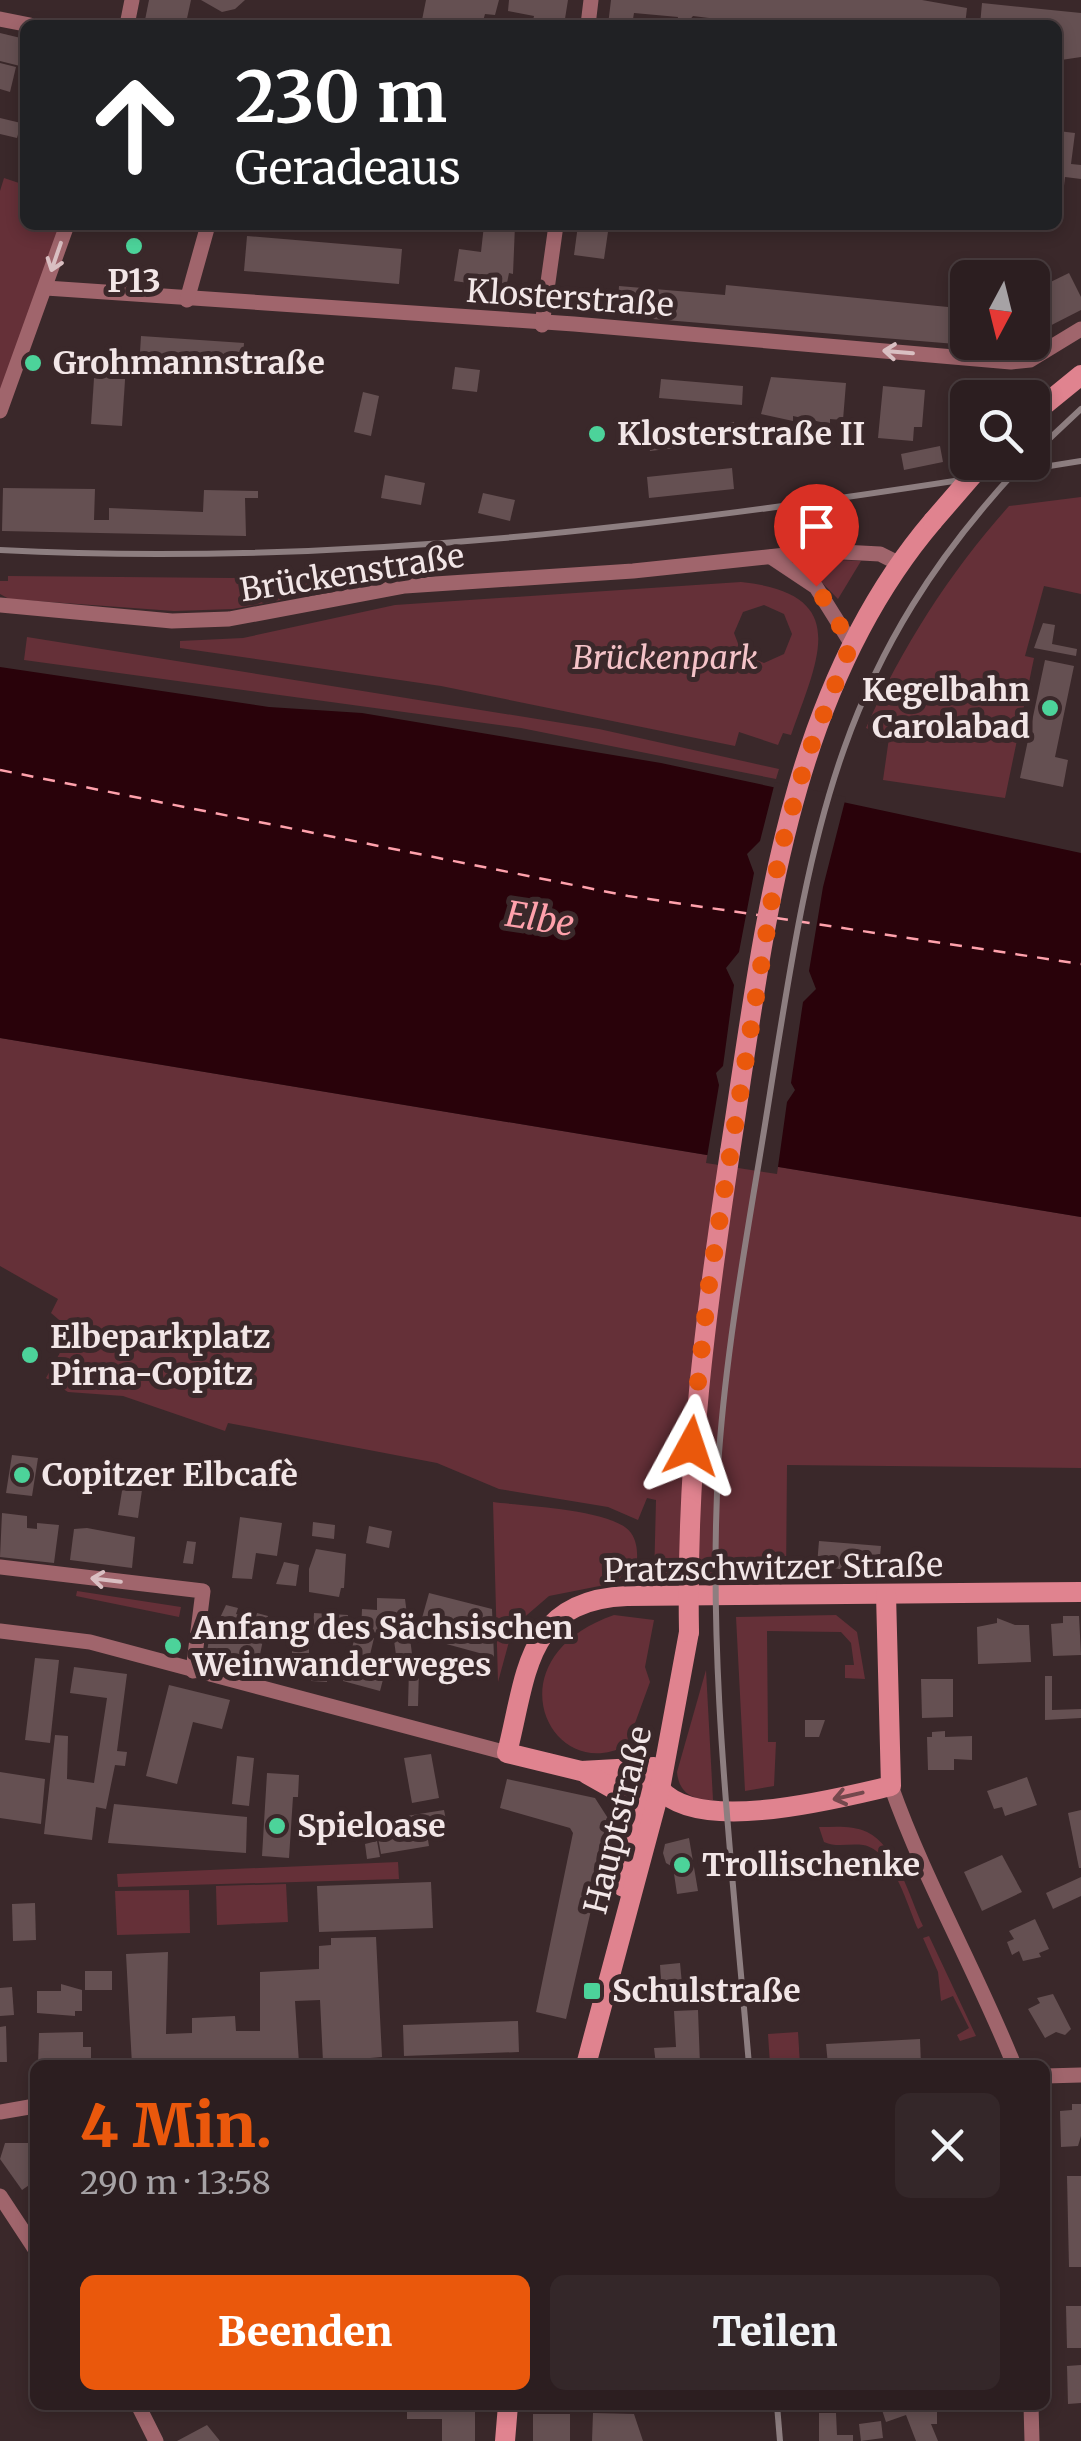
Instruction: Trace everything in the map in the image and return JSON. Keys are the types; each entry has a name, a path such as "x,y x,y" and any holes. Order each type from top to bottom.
{"main road":[{"path":"1050,400 1081,375"},
{"path":"675,1711 689,1632 691,1446 704,1326 766,925 804,767 851,644 898,563 968,480"},
{"name":"Pratzschwitzer Straße","path":"506,1753 533,1648 546,1628 578,1605 626,1596 1081,1592"},
{"path":"660,1789 682,1806 714,1812 799,1804 891,1786 886,1594"},
{"name":"Hauptstraße","path":"615,1958 628,1852 675,1711"},
{"name":"Hauptstraße","path":"587,2060 660,1789 675,1711"},
{"path":"506,1753 581,1771 619,1792 639,1813"},
{"path":"581,1771 654,1767"},
{"path":"505,2441 508,2410"}],"street":[{"path":"0,411 65,230"},
{"path":"187,300 207,230"},
{"path":"542,325 555,230"},
{"name":"Klosterstraße","path":"46,288 542,325 574,324 1011,362 1030,360 1081,330"},
{"name":"Brückenstraße","path":"0,605 172,621 228,619 404,586 858,551 880,554 898,563"},
{"path":"772,557 816,586 851,644"},
{"path":"0,1568 203,1591 193,1671"},
{"path":"0,1632 90,1642 506,1753"},
{"path":"891,1786 915,1853 980,1981 1012,2060"},
{"path":"1050,2076 1081,2075"},
{"path":"0,2112 30,2107"},
{"path":"0,2196 30,2241"},
{"path":"140,2410 156,2441"},
{"path":"1032,2410 1032,2441"}],"green space":[{"path":"4,178 20,183 20,230 58,230 0,392 0,191"},
{"path":"1081,497 1081,594 1044,586 1025,656 1034,658 1005,798 883,780 889,738 866,728 895,668 947,584 1009,506"},
{"path":"861,561 838,599 803,563"},
{"path":"409,571 409,576 233,609 174,611 9,599 0,594 0,581 8,581 8,576 232,578"},
{"name":"Brückenpark","path":"741,582 776,589 800,600 813,615 818,634 817,656 791,735 783,733 778,745 739,732 735,746 441,686 180,648 180,641 243,638 395,605","holes":["764,605 784,614 792,634 784,654 764,663 742,654 734,633 743,612"]},
{"path":"27,637 599,729 779,769 776,779 521,728 24,660"},
{"path":"0,1038 1081,1217 1081,1468 787,1465 786,1579 654,1580 656,1500 647,1498 638,1520 608,1507 499,1489 437,1463 228,1423 225,1431 123,1396 68,1392 46,1378 72,1331 51,1313 58,1299 0,1266"},
{"path":"493,1502 567,1510 607,1519 631,1533 637,1555 635,1579 549,1596 513,1627 498,1682"},
{"path":"77,1591 181,1607 179,1617 76,1596"},
{"path":"614,1615 654,1620 645,1667 650,1682 627,1745 599,1753 575,1749 556,1734 545,1712 543,1687 552,1660 575,1635"},
{"path":"836,1615 857,1632 865,1679 845,1678 845,1665 854,1665 851,1643 841,1632 767,1631 768,1742 776,1742 774,1786 745,1791 736,1617"},
{"path":"706,1670 713,1800 688,1794 677,1772"},
{"path":"819,1827 855,1828 877,1839 894,1860 923,1926 918,1929 898,1880 883,1857 863,1845 824,1842"},
{"path":"398,1862 399,1879 118,1887 117,1874"},
{"path":"286,1884 288,1922 217,1925 216,1886"},
{"path":"189,1890 190,1933 117,1935 115,1891"},
{"path":"929,1936 976,2036 960,2041 957,2035 969,2028 953,1996 941,2001 938,1972 923,1938"},
{"path":"798,2032 800,2060 770,2060 768,2034"}],"water":[{"name":"Elbe","path":"0,667 269,707 362,713 661,763 1081,853 1081,1217 0,1038"}],"pier":[{"path":"775,782 846,797 823,887 809,971 816,989 803,1002 791,1083 795,1090 787,1102 777,1174 706,1163 719,1085 716,1073 723,1066 734,985 726,968 739,952 754,873 747,854 760,841"}],"building":[{"path":"149,0 191,0 187,20 145,20"},
{"path":"201,0 245,0 235,9 222,12"},
{"path":"426,0 499,0 495,15 485,14 483,20 422,20"},
{"path":"509,0 568,0 565,20 533,20 534,16 508,11"},
{"path":"611,0 922,0 967,8 966,20 709,20 693,16 690,20 677,20 678,17 634,13 633,20 609,20"},
{"path":"982,3 1081,13 1081,57 1062,60 1062,20 980,20"},
{"path":"0,33 20,38 20,66 0,61"},
{"path":"0,63 16,67 10,92 0,89"},
{"path":"0,118 20,123 17,138 0,134"},
{"path":"1062,131 1075,133 1071,164 1081,165 1081,179 1065,177 1064,186"},
{"path":"483,230 515,230 513,274 509,273 506,288 454,281 459,249 481,252"},
{"path":"577,230 608,230 604,259 574,255"},
{"path":"247,236 402,249 399,284 244,271"},
{"path":"1069,273 1081,297 1081,310 1050,326 1050,282"},
{"path":"726,285 950,307 950,344 617,316 619,286 725,295"},
{"path":"141,336 244,343 242,374 139,367"},
{"path":"95,363 126,365 122,426 91,424"},
{"path":"455,367 480,370 477,392 452,389"},
{"path":"771,377 846,383 843,420 830,419 830,424 761,414"},
{"path":"661,379 743,386 742,405 659,398"},
{"path":"883,386 925,390 922,427 914,427 913,441 878,438"},
{"path":"363,392 379,396 371,436 354,432"},
{"path":"734,422 736,441 650,451 647,432"},
{"path":"940,446 943,462 904,470 901,454"},
{"path":"732,468 734,489 649,498 647,477"},
{"path":"385,475 425,483 421,505 381,498"},
{"path":"3,488 95,489 94,520 109,520 109,508 203,512 204,490 258,491 258,498 245,498 246,536 2,531"},
{"path":"483,493 515,500 510,521 478,513"},
{"path":"1043,623 1055,625 1052,644 1077,649 1076,656 1034,648"},
{"name":"Kegelbahn Carolabad","path":"1045,660 1074,666 1055,757 1068,760 1063,787 1020,778"},
{"name":"Copitzer Elbcafè","path":"12,1455 38,1458 32,1496 6,1493"},
{"path":"77,1471 95,1473 94,1487 76,1486"},
{"path":"125,1473 144,1476 138,1518 118,1515"},
{"path":"2,1513 27,1516 27,1528 37,1529 37,1523 59,1525 54,1563 0,1557"},
{"path":"240,1517 282,1523 277,1556 256,1553 252,1579 232,1578"},
{"path":"313,1522 335,1525 334,1539 312,1536"},
{"path":"369,1526 392,1531 389,1548 366,1543"},
{"path":"74,1529 135,1537 132,1568 70,1560"},
{"path":"187,1541 196,1542 193,1564 183,1563"},
{"path":"819,1541 881,1546 878,1576 817,1565"},
{"path":"316,1549 346,1554 344,1588 339,1597 309,1592 309,1569"},
{"path":"284,1562 299,1565 296,1586 276,1584"},
{"path":"429,1593 492,1609 494,1657 417,1636"},
{"path":"377,1598 405,1599 412,1654 396,1655 393,1633 361,1632 362,1609 377,1610"},
{"path":"226,1605 238,1608 236,1614 255,1619 257,1613 268,1616 257,1669 207,1652 212,1620 218,1622"},
{"path":"314,1613 348,1615 347,1633 313,1631"},
{"path":"1063,1616 1079,1616 1081,1655 1053,1656 1051,1624 1063,1623"},
{"path":"997,1618 1029,1625 1031,1662 978,1664 977,1627 997,1623"},
{"path":"356,1633 374,1638 368,1663 386,1668 380,1691 343,1681"},
{"path":"292,1637 309,1637 309,1653 292,1653"},
{"path":"35,1658 59,1660 50,1743 25,1740"},
{"path":"312,1664 328,1664 327,1682 311,1681"},
{"path":"74,1667 127,1674 117,1751 127,1752 125,1766 115,1765 106,1809 96,1807 92,1840 44,1834 55,1735 68,1736 67,1779 94,1783 107,1698 70,1693"},
{"path":"409,1669 419,1669 418,1706 408,1706"},
{"path":"1045,1676 1052,1676 1052,1710 1081,1709 1081,1718 1045,1720"},
{"path":"921,1679 953,1679 953,1717 922,1718"},
{"path":"169,1685 230,1700 222,1729 193,1722 177,1784 146,1776"},
{"path":"805,1720 825,1720 819,1737 805,1737"},
{"path":"945,1731 945,1737 972,1736 972,1760 954,1759 954,1770 928,1770 927,1737 932,1737 932,1732"},
{"path":"431,1754 439,1798 412,1803 404,1758"},
{"path":"237,1756 254,1758 249,1806 232,1804"},
{"path":"0,1772 45,1779 41,1824 0,1818"},
{"name":"Spieloase","path":"267,1773 299,1775 298,1797 293,1797 289,1858 262,1856"},
{"path":"1027,1777 1037,1805 1005,1816 1002,1807 994,1809 987,1791"},
{"path":"507,1779 595,1798 611,1823 566,2019 536,2012 573,1833 570,1828 500,1808"},
{"path":"114,1804 247,1817 246,1853 108,1843"},
{"path":"444,1810 448,1830 427,1834 429,1846 381,1854 377,1832 396,1828 394,1818"},
{"path":"1081,1810 1081,1868 1079,1868 1068,1813"},
{"name":"Trollischenke","path":"689,1838 698,1891 677,1894 673,1867 666,1863 663,1853 665,1844"},
{"path":"377,1841 380,1857 367,1859 365,1844"},
{"path":"1002,1855 1022,1892 982,1911 964,1872"},
{"path":"1081,1877 1081,1896 1053,1909 1046,1893"},
{"path":"431,1882 433,1928 319,1932 317,1886"},
{"path":"35,1903 36,1940 13,1941 12,1904"},
{"path":"1035,1919 1049,1949 1039,1953 1041,1957 1023,1961 1019,1951 1012,1955 1007,1942 1014,1939 1009,1931"},
{"path":"376,1937 382,2057 323,2060 320,2000 295,2001 299,2060 132,2060 126,1954 168,1952 166,2034 192,2033 192,2018 235,2016 236,2031 260,2031 260,1972 319,1969 319,1946 331,1945 331,1938"},
{"path":"680,1963 683,1995 662,1996 660,1965"},
{"path":"85,1971 112,1971 112,1990 85,1990"},
{"path":"61,1984 82,1990 82,2011 75,2011 75,2016 37,2013 37,1991 61,1991"},
{"path":"12,1987 14,2015 0,2016 0,1988"},
{"path":"1053,1994 1071,2029 1065,2035 1056,2032 1045,2038 1028,2009 1040,2003 1037,1998"},
{"path":"698,2010 700,2060 655,2060 654,2048 676,2047 674,2011"},
{"path":"518,2021 519,2052 404,2056 403,2025"},
{"path":"6,2026 7,2062 0,2062 0,2027"},
{"path":"83,2032 83,2047 91,2047 91,2060 38,2060 39,2033"},
{"path":"920,2039 921,2060 828,2060 826,2044"},
{"path":"1072,2104 1081,2104 1081,2136 1078,2146 1061,2147 1060,2111 1072,2110"},
{"path":"5,2143 30,2143 30,2184 22,2190 0,2159"},
{"path":"1067,2176 1081,2176 1081,2267 1069,2267"},
{"path":"1066,2306 1081,2306 1081,2348 1067,2348"},
{"path":"1081,2365 1081,2403 1068,2404 1067,2366"},
{"path":"407,2410 475,2410 475,2441 442,2441 442,2419 407,2419"},
{"path":"882,2410 937,2410 937,2424 931,2424 938,2441 916,2441 906,2415 886,2422"},
{"path":"593,2413 634,2414 643,2441 592,2441"},
{"path":"819,2413 836,2413 837,2435 853,2435 853,2441 819,2441"},
{"path":"533,2414 570,2414 570,2441 533,2441"},
{"path":"881,2421 883,2438 861,2441 859,2424"},
{"path":"207,2425 220,2441 177,2441"}],"ferry route":[{"path":"0,770 628,896 758,915"},
{"path":"776,918 1081,964"}],"railway":[{"path":"1050,438 1081,409"},
{"path":"0,550 272,552 542,534 812,502 1081,461"},
{"path":"749,2060 718,1683 716,1530 728,1361 786,994 820,829 843,752 873,679 911,607 961,535 1008,480"},
{"path":"777,2410 780,2441"}],"place":[{"name":"P13","path":"134,246"},
{"name":"Grohmannstraße","path":"33,363"},
{"name":"Klosterstraße II","path":"597,434"},
{"name":"Kegelbahn Carolabad","path":"1050,708"},
{"name":"Elbeparkplatz Pirna-Copitz","path":"30,1355"},
{"name":"Copitzer Elbcafè","path":"22,1475"},
{"name":"Anfang des Sächsischen Weinwanderweges","path":"173,1646"},
{"name":"Spieloase","path":"277,1826"},
{"name":"Trollischenke","path":"682,1865"},
{"name":"Schulstraße","path":"592,1991"}],"route":[{"path":"691,1446 708,1291 779,856 807,757 851,644 816,586"}]}
